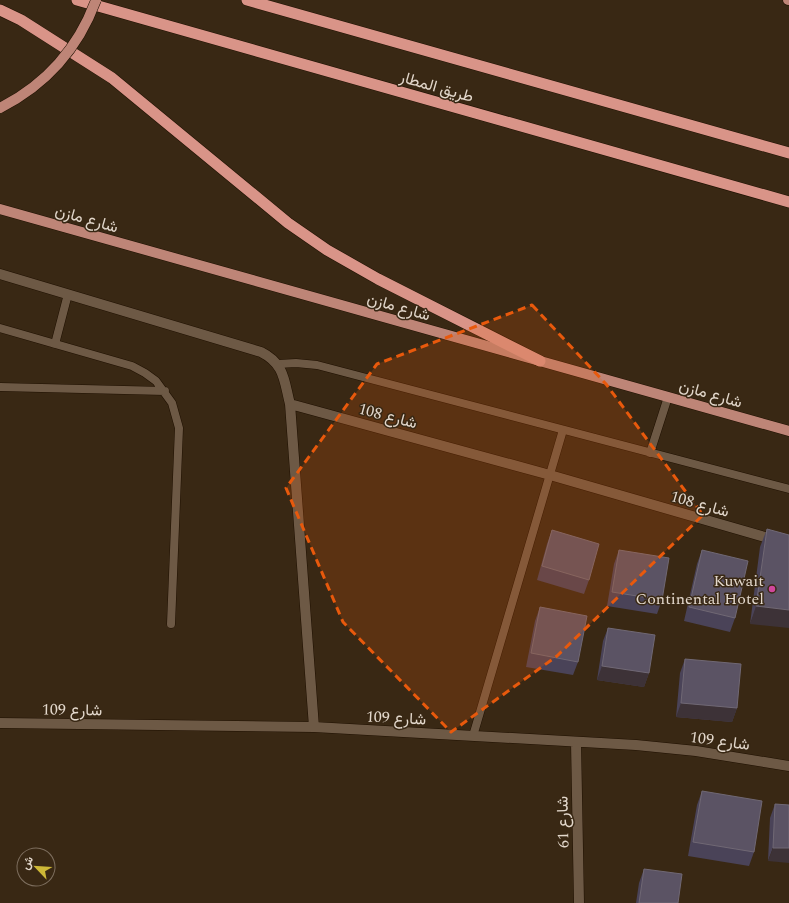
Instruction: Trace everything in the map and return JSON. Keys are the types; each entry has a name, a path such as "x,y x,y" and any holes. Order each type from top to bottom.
{"highway":[{"name":"طريق المطار","path":"77,0 789,202"},
{"name":"طريق المطار","path":"247,0 789,154"},
{"path":"0,10 21,20 112,78 288,223 327,250 378,279 540,361"}],"main road":[{"path":"0,108 23,96 60,64 88,24 96,0"},
{"name":"شارع مازن","path":"0,209 789,431"}],"street":[{"path":"0,274 261,352 271,356 278,364 283,372 290,404 314,727"},
{"name":"شارع 108","path":"290,404 550,475 789,544"},
{"name":"شارع 109","path":"0,723 314,727 636,745 696,751 789,766"},
{"name":"شارع 61","path":"576,742 579,903"}],"lane":[{"path":"55,344 68,294"},
{"path":"0,328 132,366 156,381 165,391 172,403 179,428 171,624"},
{"path":"278,364 296,363 317,365 789,490"},
{"path":"0,387 165,391"},
{"path":"650,452 668,397"},
{"path":"473,736 563,430"}],"highlighted area":[{"path":"532,305 606,384 703,515 557,656 451,732 343,622 286,488 377,364"}],"building":[{"name":"Kuwait Continental Hotel","path":"767,529 789,535 789,610 756,606"},
{"path":"552,530 599,544 589,580 542,566"},
{"path":"619,550 669,558 662,600 612,592"},
{"path":"702,550 748,561 735,618 689,607"},
{"path":"540,607 587,616 578,662 531,653"},
{"path":"608,628 655,635 649,673 602,666"},
{"path":"685,659 741,664 737,708 681,703"},
{"path":"702,791 762,801 754,852 693,842"},
{"path":"775,804 789,805 789,848 773,848"},
{"path":"644,869 682,874 678,903 639,903"}],"place":[{"name":"Kuwait Continental Hotel","path":"772,589"}]}
